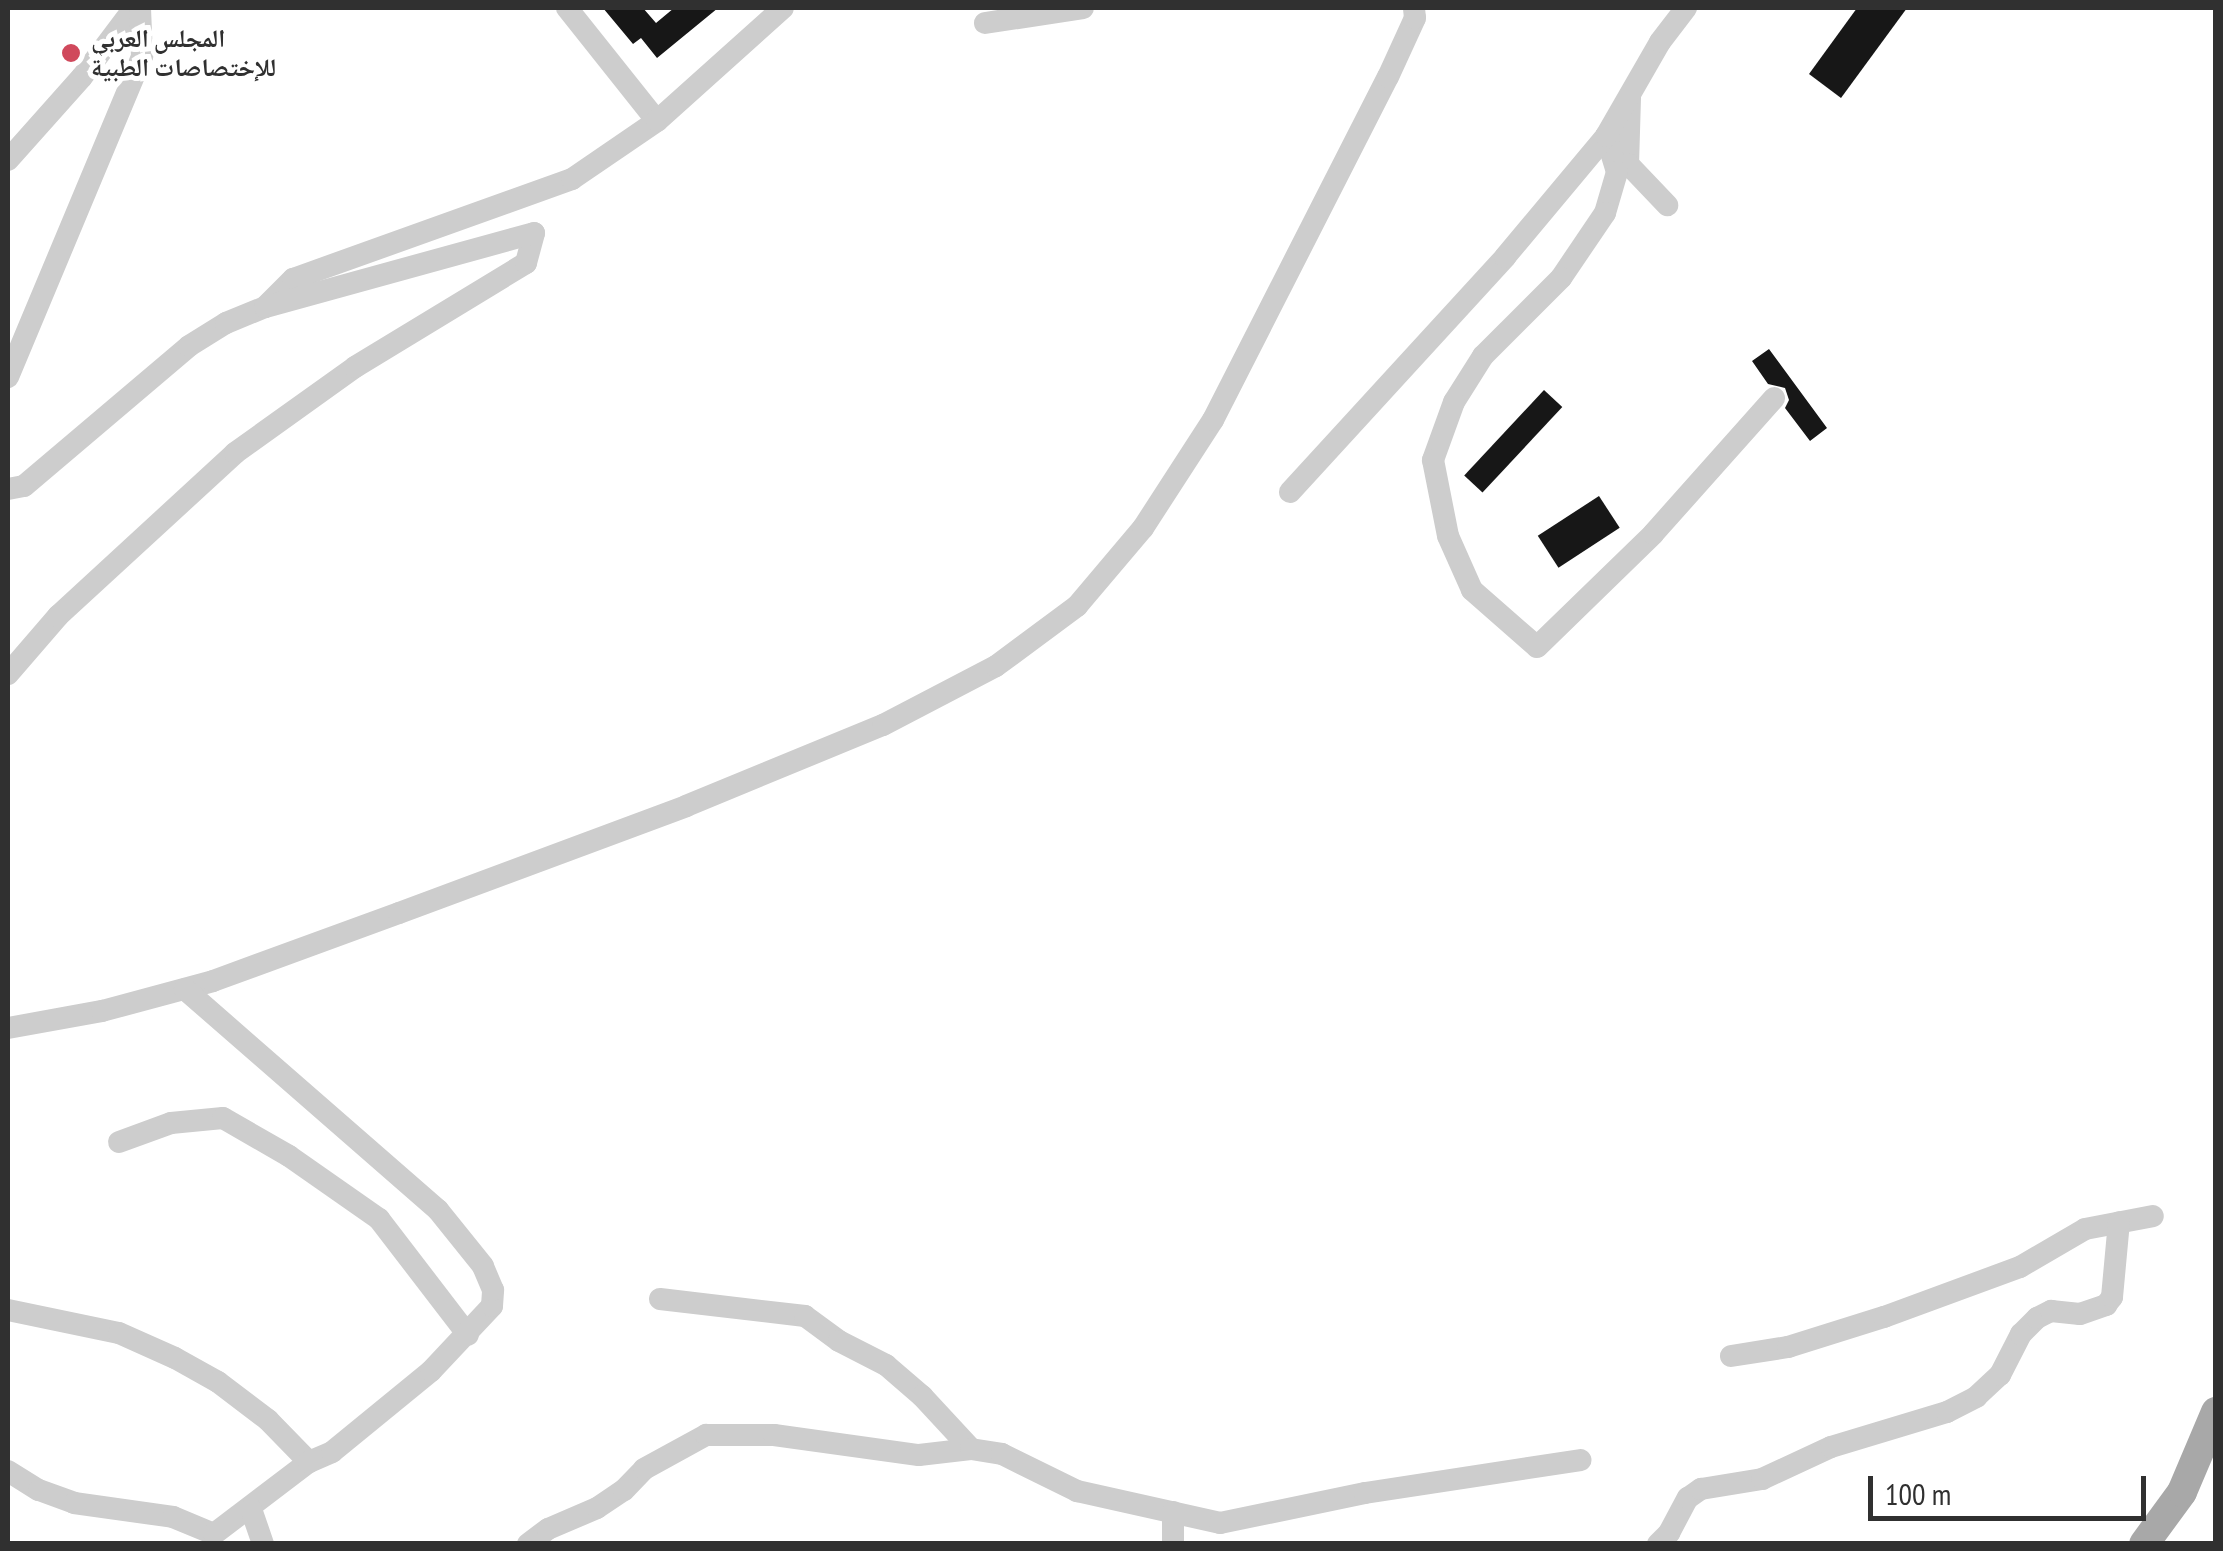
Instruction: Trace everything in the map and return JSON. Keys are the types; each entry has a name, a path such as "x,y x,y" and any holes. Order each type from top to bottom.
{"main road":[{"path":"2144,1544 2182,1492 2216,1412"}],"street":[{"path":"8,160 137,8"},
{"path":"8,377 142,56 137,8"},
{"path":"567,8 657,122"},
{"path":"265,308 294,279 572,179 657,122 784,8"},
{"path":"985,23 1083,8"},
{"path":"8,1028 102,1012 186,988 686,806 883,725 996,666 1077,606 1143,528 1212,420 1388,77 1415,18 1414,8"},
{"path":"1290,492 1505,257 1606,136 1686,8"},
{"path":"1630,94 1628,164 1667,205"},
{"path":"1606,136 1617,172 1605,213 1560,278 1483,356 1454,402 1433,460 1448,536 1472,590 1537,647 1654,534 1774,398"},
{"path":"8,489 24,486 189,346 226,323 265,308 534,233 526,263 354,368 236,452 58,616 8,674"},
{"path":"8,1472 40,1490 74,1502 198,1524 213,1539 309,1462 332,1452 468,1335 492,1306 493,1290 484,1266 438,1210 186,988"},
{"path":"119,1142 171,1123 223,1118 289,1156 380,1219 468,1335"},
{"path":"1731,1356 1788,1347 1884,1317 2020,1267 2085,1229 2153,1216"},
{"path":"1658,1544 1669,1533 1688,1498 1701,1489 1762,1479 1831,1448 1947,1412 1976,1397 2000,1375 2022,1334 2037,1318 2051,1311 2094,1312 2106,1305 2112,1296 2119,1222"},
{"path":"660,1299 805,1316 839,1341 886,1365 922,1396 971,1449"},
{"path":"8,1310 119,1333 175,1358 218,1382 268,1420 309,1462"},
{"path":"528,1544 548,1529 597,1508 624,1490 644,1468 706,1434 774,1436 919,1455 971,1449 1002,1454 1078,1490 1202,1521 1247,1520 1365,1493 1580,1460"},
{"path":"251,1509 264,1544"},
{"path":"1173,1512 1173,1544"}],"building":[{"path":"603,8 643,8 656,23 674,8 718,8 657,58 641,38 633,44"},
{"path":"1857,8 1907,8 1841,98 1809,74"},
{"path":"1769,349 1827,428 1810,441 1785,408 1789,400 1785,388 1768,384 1752,361"},
{"path":"1544,390 1562,407 1482,493 1464,476"},
{"path":"1599,496 1620,528 1558,568 1538,536"}],"place":[{"name":"المجلس العربي للإختصاصات الطبية","path":"71,53"}]}
